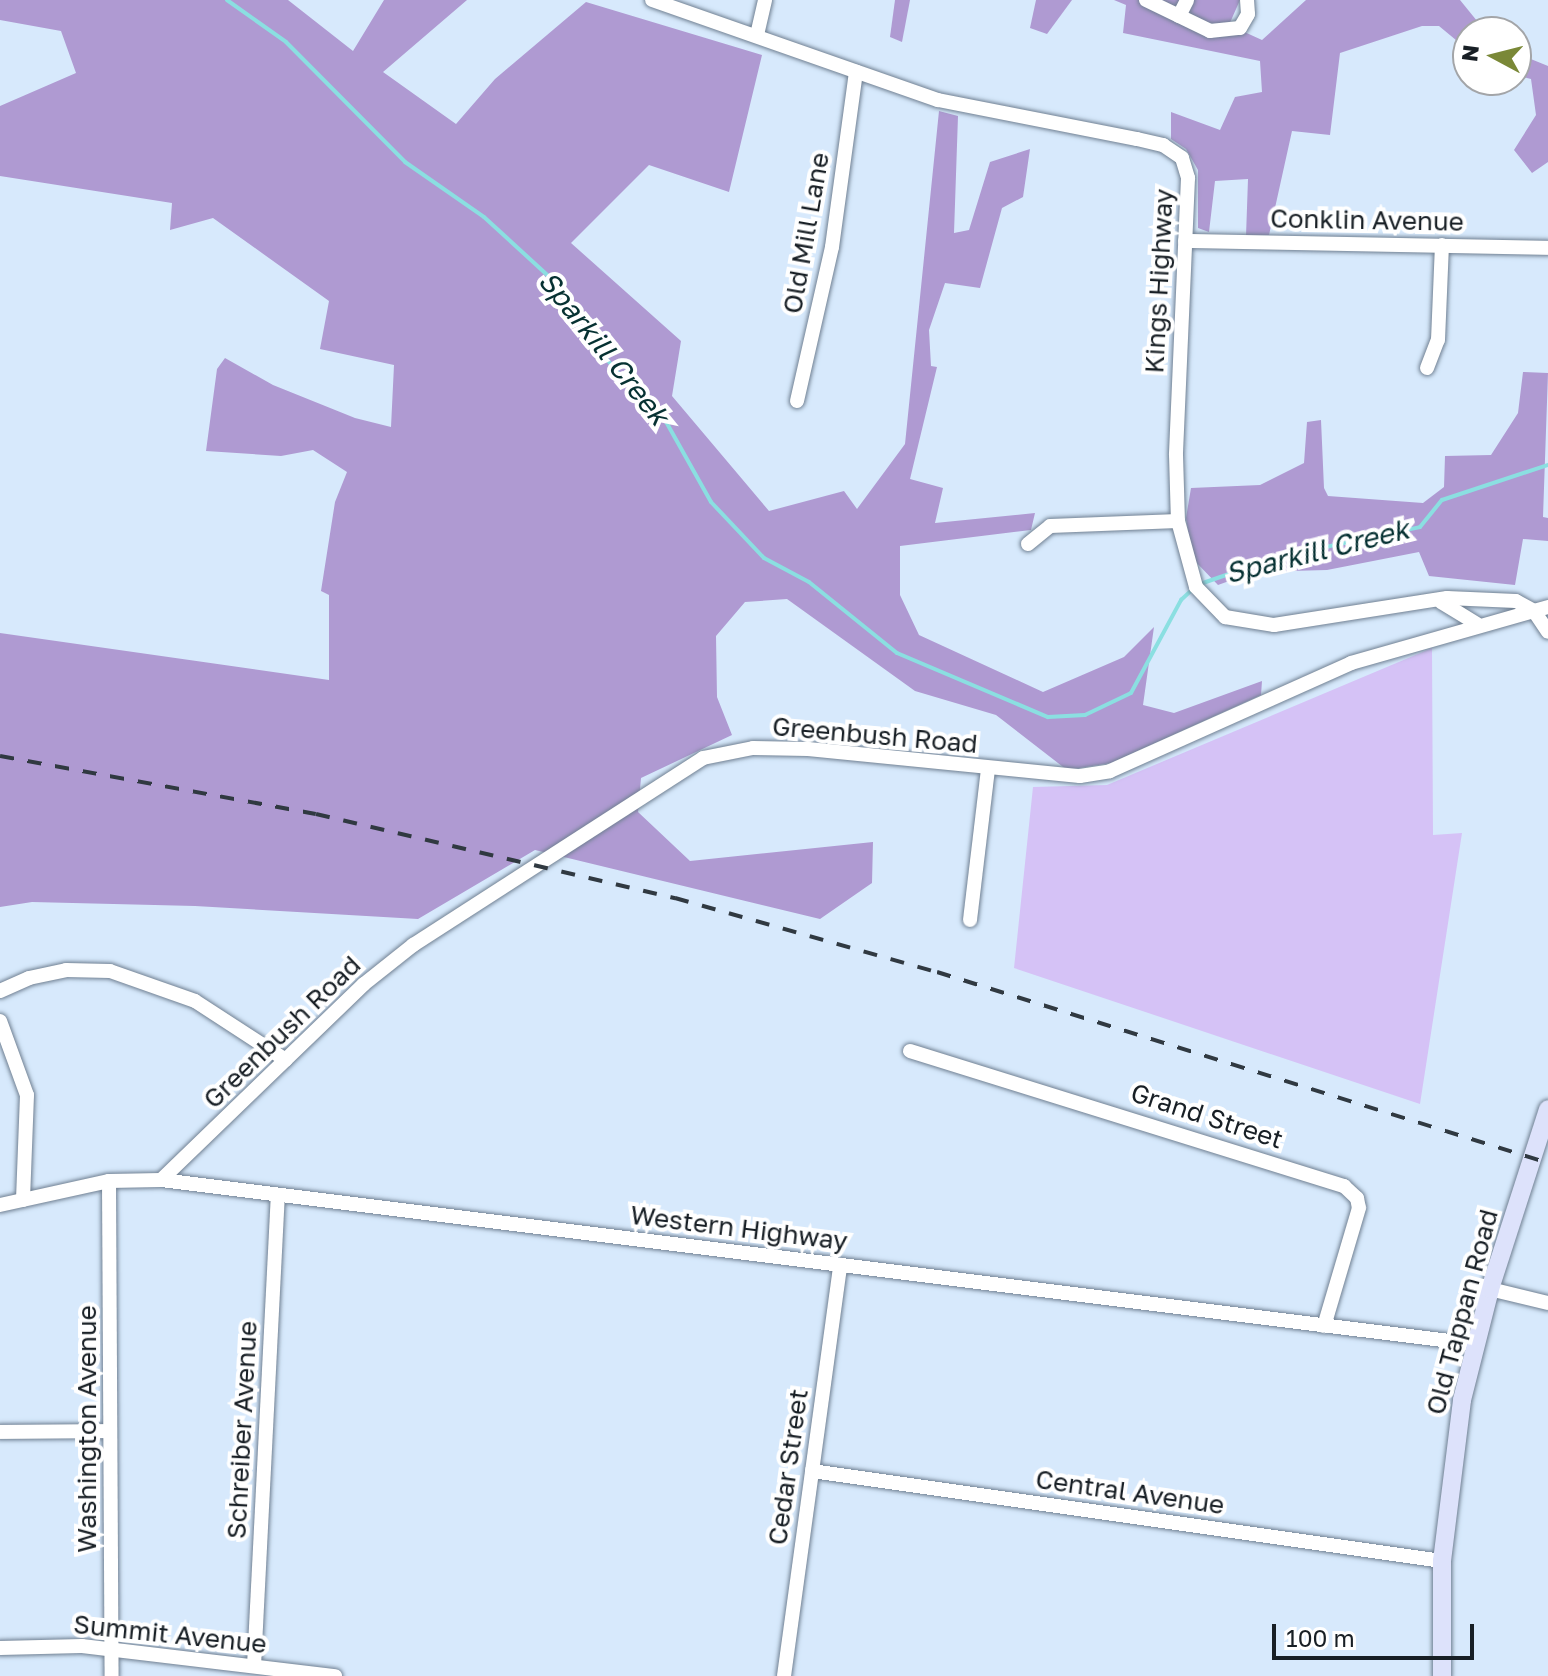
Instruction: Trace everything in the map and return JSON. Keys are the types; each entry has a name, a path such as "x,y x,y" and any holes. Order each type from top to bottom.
{"main road":[{"name":"Old Tappan Road","path":"1442,1676 1442,1561 1453,1455 1474,1344 1548,1109"}],"street":[{"name":"Kings Highway","path":"652,0 856,72 987,113 1163,145 1182,158 1188,178 1178,521 1196,587 1225,617 1248,624 1311,621 1433,599 1516,601 1541,609"},
{"path":"757,35 765,0"},
{"path":"1146,0 1210,31 1240,28 1248,14 1247,0"},
{"path":"1179,16 1187,0"},
{"name":"Old Mill Lane","path":"797,401 832,247 856,72"},
{"name":"Conklin Avenue","path":"1185,241 1548,248"},
{"path":"1427,368 1438,340 1442,245"},
{"path":"1028,544 1050,526 1178,521"},
{"path":"1433,599 1458,608 1477,624"},
{"path":"1541,609 1548,632"},
{"name":"Greenbush Road","path":"161,1180 364,984 413,945 703,758 753,748 808,749 1046,777 1110,771 1351,663 1477,624 1541,609"},
{"path":"970,920 988,769"},
{"path":"0,991 29,978 66,970 110,971 195,1001 286,1060"},
{"path":"0,1021 27,1095 23,1200"},
{"name":"Grand Street","path":"910,1051 1344,1186 1357,1198 1359,1208 1324,1326"},
{"name":"Western Highway","path":"0,1205 109,1181 161,1180 1474,1344"},
{"name":"Washington Avenue","path":"109,1181 112,1676"},
{"name":"Schreiber Avenue","path":"254,1666 278,1196"},
{"name":"Cedar Street","path":"784,1676 840,1265"},
{"path":"1490,1289 1548,1303"},
{"path":"0,1432 110,1431"},
{"name":"Central Avenue","path":"812,1471 1442,1561"},
{"name":"Summit Avenue","path":"0,1648 82,1646 112,1653 335,1676"}],"shaded area":[{"path":"0,0 288,0 353,51 384,0 467,0 383,72 456,124 495,79 586,2 762,55 729,192 649,165 571,243 681,341 672,396 769,511 844,491 857,509 905,444 939,111 958,116 954,233 969,230 990,162 1030,149 1023,197 1002,208 980,288 945,283 929,330 931,366 937,367 910,479 943,488 935,523 1035,513 1031,530 900,546 900,595 919,635 1043,692 1124,657 1154,627 1143,705 1174,713 1262,681 1261,695 1111,763 1067,770 996,715 915,691 787,599 745,602 716,636 717,697 732,735 641,778 638,812 690,861 873,842 872,883 820,919 535,850 418,919 195,906 32,902 0,907 0,633 329,680 329,595 321,591 335,502 347,472 313,450 281,456 206,451 217,369 225,358 273,385 355,418 391,427 394,365 320,349 329,301 213,218 170,230 172,203 0,176 0,106 76,73 61,31 0,20"},
{"path":"895,0 910,0 902,42 890,37"},
{"path":"1036,0 1072,0 1047,34 1030,28"},
{"path":"1114,0 1240,0 1229,25 1262,40 1306,0 1460,0 1473,16 1452,16 1452,37 1439,26 1422,26 1340,53 1330,135 1292,131 1269,235 1246,236 1248,179 1215,181 1209,232 1198,228 1198,170 1186,149 1171,139 1171,112 1220,130 1235,97 1262,92 1260,61 1123,33 1126,5"},
{"path":"1532,60 1548,66 1548,162 1532,173 1514,150 1536,115"},
{"path":"1523,372 1548,373 1543,517 1548,518 1548,541 1523,539 1515,585 1429,576 1419,552 1327,570 1254,572 1218,585 1192,558 1186,518 1191,488 1260,485 1304,463 1307,422 1321,420 1324,488 1328,496 1423,503 1444,487 1445,456 1491,455 1518,413"},
{"path":"1432,648 1433,835 1462,833 1420,1104 1014,968 1033,787 1107,785"}],"waterway":[{"name":"Sparkill Creek","path":"227,0 286,42 405,162 484,217 556,283 574,320 620,375 660,411 711,502 764,558 809,582 897,653 1048,717 1085,715 1131,693 1181,600 1193,589"},
{"name":"Sparkill Creek","path":"1200,584 1278,557 1420,527 1442,500 1548,465"}],"railway":[{"path":"0,756 316,814 675,898 937,972 1548,1163"}]}
